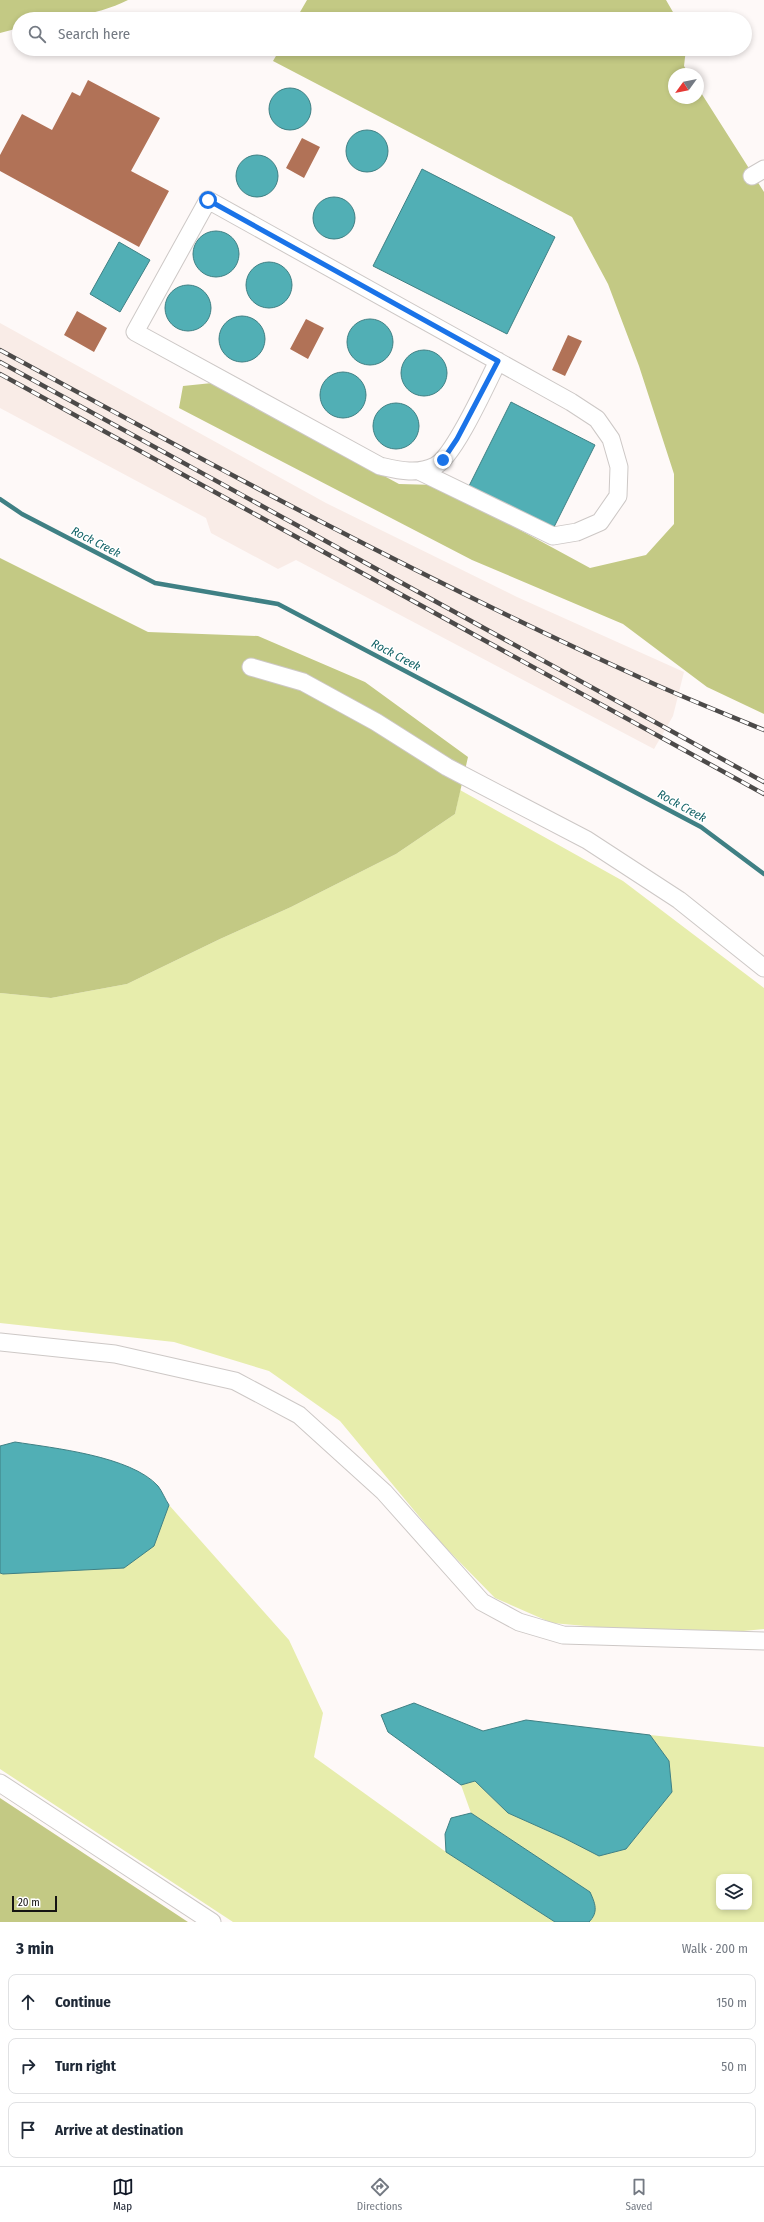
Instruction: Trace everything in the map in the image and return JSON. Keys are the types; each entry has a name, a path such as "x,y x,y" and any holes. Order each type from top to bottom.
{"lane":[{"path":"419,471 553,536 577,532 600,522 618,496 619,468 611,439 597,419 571,402 498,361 208,200 135,332 380,466 403,471 419,471 435,466 443,460 457,439 498,361"},
{"path":"251,667 303,682 376,722 447,767 587,840 679,900 764,968"},
{"path":"0,1342 115,1354 235,1381 299,1415 384,1492 482,1602 519,1622 563,1635 764,1641"},
{"path":"0,1782 212,1922"}],"shaded area":[{"path":"0,323 326,503 517,597 684,672 673,716 654,749 296,560 278,569 211,533 206,518 0,408"}],"green space":[{"path":"0,0 128,0 115,6 93,12 12,12 12,30 0,33"},
{"path":"307,0 666,0 673,12 300,12"},
{"path":"276,56 685,56 684,66 685,68 668,68 668,104 704,104 704,97 764,192 764,714 707,687 623,624 472,560 179,408 183,386 212,383 399,484 437,485 590,568 646,555 674,524 674,474 639,366 608,284 572,217 273,61"},
{"path":"0,558 148,632 258,636 365,682 468,757 455,814 396,854 291,907 220,939 127,984 51,998 0,993"},
{"path":"460,790 623,881 764,988 764,1629 733,1632 619,1629 552,1623 495,1598 442,1544 340,1421 269,1371 174,1342 0,1323 0,993 51,998 127,984 220,939 291,907 396,854 455,814"},
{"path":"169,1505 289,1640 323,1713 314,1757 446,1852 555,1922 233,1922 0,1769 0,1573 3,1574 154,1546"},
{"path":"650,1735 764,1747 764,1922 589,1922 593,1918 590,1892 471,1813 461,1785 475,1781 508,1813 564,1838 599,1856 626,1849 672,1792 669,1761"},
{"path":"0,1798 188,1922 0,1922"}],"water":[{"path":"290,88 305,94 311,109 305,124 290,130 275,124 269,109 275,94"},
{"path":"367,130 382,136 388,151 382,166 367,172 352,166 346,151 352,136"},
{"path":"257,155 272,161 278,176 272,191 257,197 242,191 236,176 242,161"},
{"path":"422,169 555,237 507,334 373,266"},
{"path":"334,197 349,203 355,218 349,233 334,239 319,233 313,218 319,203"},
{"path":"216,231 229,235 235,241 239,254 235,267 229,273 216,277 203,273 197,267 193,254 197,241 203,235"},
{"path":"119,242 150,260 120,312 90,294"},
{"path":"269,262 282,266 288,272 292,285 288,298 282,304 269,308 256,304 250,298 246,285 250,272 256,266"},
{"path":"188,285 201,289 207,295 211,308 207,321 201,327 188,331 175,327 169,321 165,308 169,295 175,289"},
{"path":"242,316 255,320 261,326 265,339 261,352 255,358 242,362 229,358 223,352 219,339 223,326 229,320"},
{"path":"370,319 383,323 389,329 393,342 389,355 383,361 370,365 357,361 351,355 347,342 351,329 357,323"},
{"path":"424,350 437,354 443,360 447,373 443,386 437,392 424,396 411,392 405,386 401,373 405,360 411,354"},
{"path":"343,372 356,376 362,382 366,395 362,408 356,414 343,418 330,414 324,408 320,395 324,382 330,376"},
{"path":"511,402 595,445 553,529 469,486"},
{"path":"396,403 409,407 415,413 419,426 415,439 409,445 396,449 383,445 377,439 373,426 377,413 383,407"},
{"path":"15,1442 70,1451 111,1460 130,1467 146,1476 158,1486 169,1505 154,1546 124,1568 0,1573 0,1446"},
{"path":"414,1703 483,1731 526,1720 650,1735 669,1761 672,1792 626,1849 599,1856 564,1838 508,1813 475,1781 461,1785 388,1732 381,1715"},
{"path":"471,1813 590,1892 595,1904 595,1911 589,1922 555,1922 446,1852 445,1834 451,1818"}],"building":[{"path":"88,80 160,118 131,171 169,191 139,247 0,171 0,155 22,114 52,130 72,92 80,96"},
{"path":"302,138 320,147 304,178 286,168"},
{"path":"77,311 107,328 94,352 64,335"},
{"path":"306,319 324,328 308,359 290,349"},
{"path":"568,335 582,341 565,376 552,370"}],"waterway":[{"name":"Rock Creek","path":"0,499 22,514 155,583 278,604 701,827 764,874"}],"railway":[{"path":"0,350 238,478 398,561 656,685 764,730"},
{"path":"0,362 764,782"},
{"path":"0,374 764,794"}],"route":[{"path":"208,200 498,361 457,439 443,460"}]}
